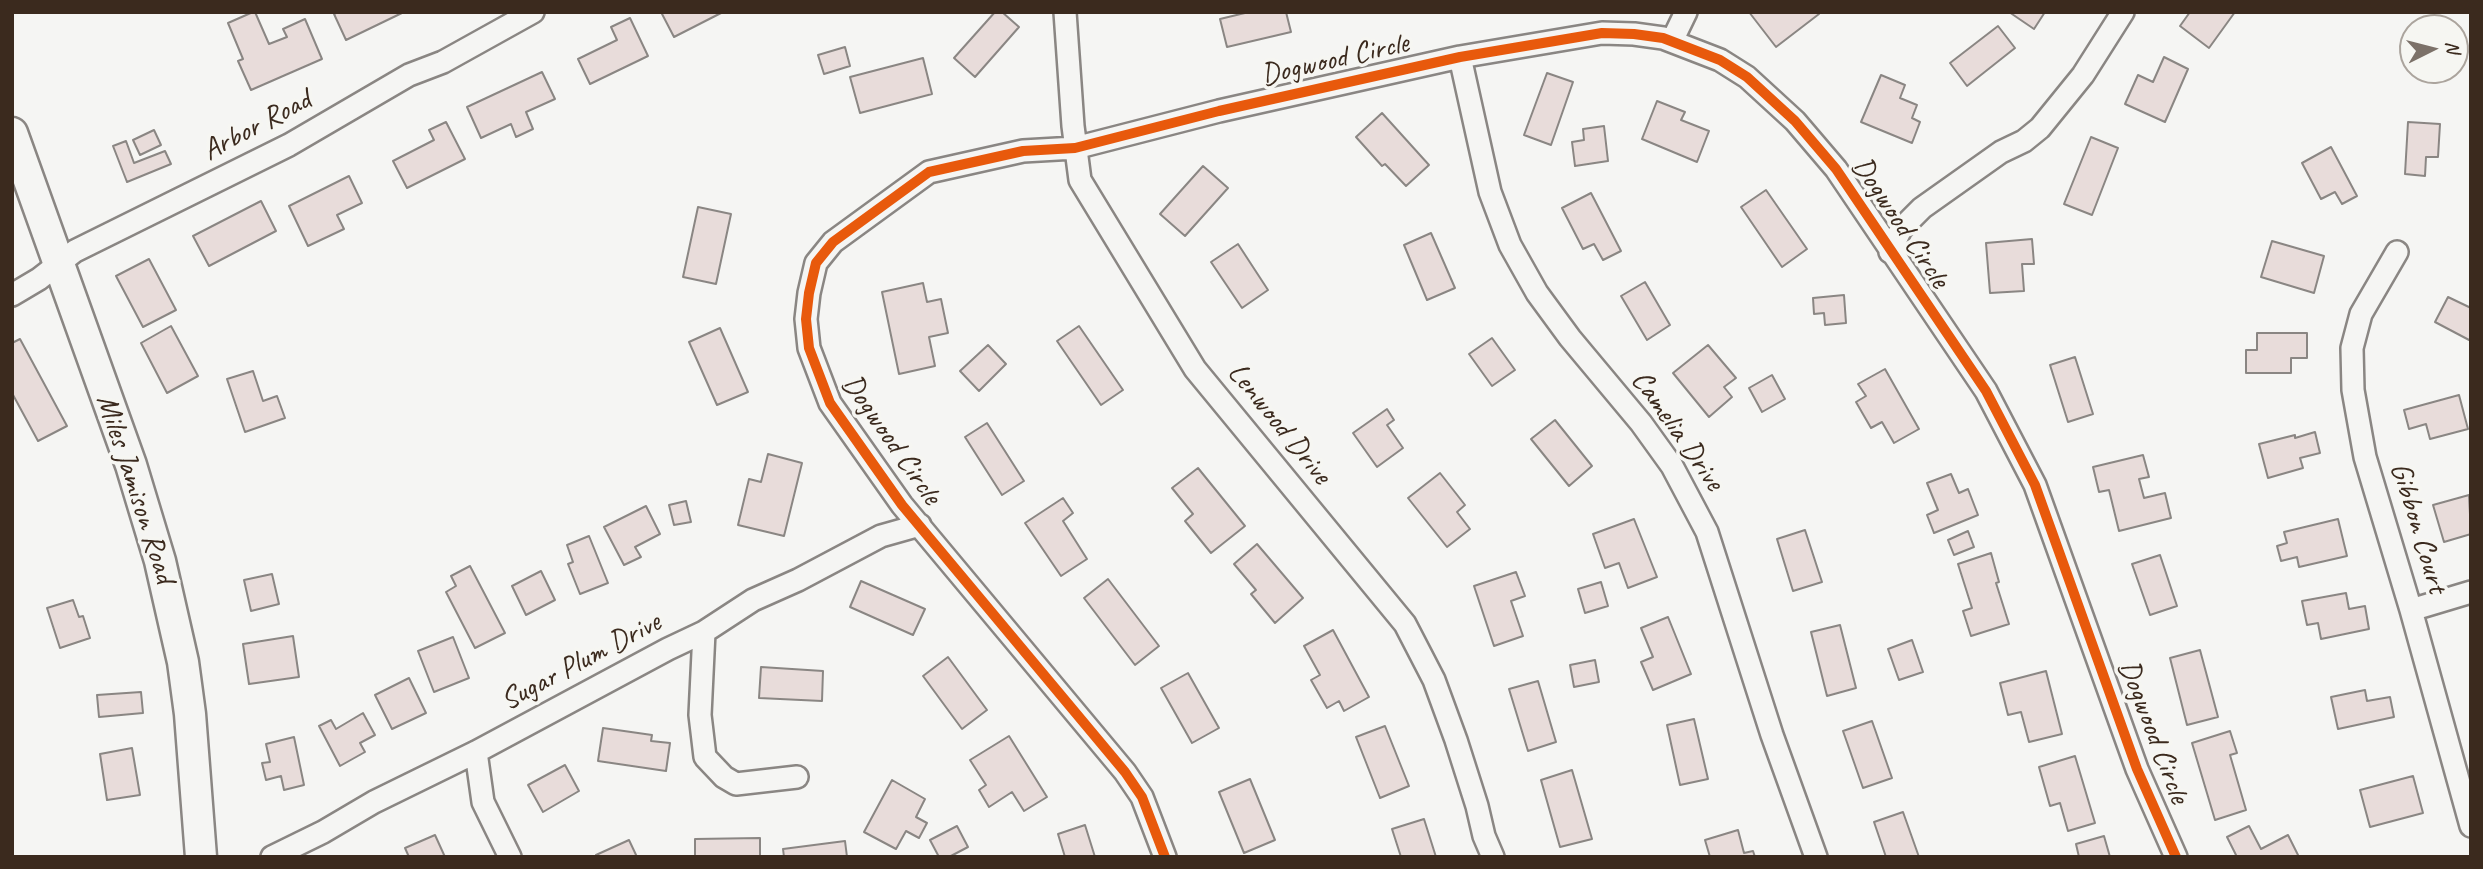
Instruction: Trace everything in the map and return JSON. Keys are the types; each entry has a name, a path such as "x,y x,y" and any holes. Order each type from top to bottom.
{"main road":[{"name":"Miles Jamison Road","path":"12,134 131,465 160,561 183,662 190,714 201,857"}],"street":[{"name":"Arbor Road","path":"12,295 90,243 289,145 409,75 443,62 533,12"},
{"name":"Lenwood Drive","path":"1065,12 1075,148 1080,180 1195,369 1405,624 1434,680 1493,857"},
{"path":"1672,41 1686,12"},
{"path":"1890,252 1901,229 1922,208 2040,128 2083,75 2123,12"},
{"name":"Dogwood Circle","path":"1165,857 1142,797 1125,772 902,505 830,402 809,348 806,319 816,263 833,242 929,172 1023,151 1075,148 1219,111 1460,57 1602,33 1653,36 1720,60 1747,77 1796,121 1836,169 1986,391 2035,485 2137,769 2176,857"},
{"name":"Camelia Drive","path":"1460,57 1490,192 1510,245 1537,293 1672,466 1707,533 1772,735 1816,857"},
{"name":"Gibbon Court","path":"2397,252 2361,314 2352,348 2353,390 2365,457 2471,826"},
{"name":"Sugar Plum Drive","path":"272,857 704,632 753,600 798,580 835,558 881,536 920,525"},
{"path":"2411,610 2471,592"},
{"path":"704,632 700,715 705,757 724,777 736,784 797,777"},
{"path":"476,752 483,802 510,857"}],"building":[{"path":"253,12 269,44 287,37 283,29 305,19 322,59 251,90 238,61 243,59 228,23"},
{"path":"404,12 346,40 334,14"},
{"path":"661,12 723,12 674,37"},
{"path":"995,12 1002,12 1019,27 975,77 954,58"},
{"path":"1249,12 1286,12 1291,32 1227,47 1220,19"},
{"path":"1749,12 1818,12 1819,14 1776,47"},
{"path":"2009,12 2045,12 2034,29"},
{"path":"2190,12 2235,12 2209,48 2180,26"},
{"path":"630,18 648,56 590,84 578,59 617,40 611,27"},
{"path":"1998,26 2015,48 1967,86 1950,63"},
{"path":"845,47 850,66 824,74 818,55"},
{"path":"2164,57 2188,69 2165,122 2125,104 2138,75 2153,82"},
{"path":"923,58 932,94 860,113 850,77"},
{"path":"542,72 555,99 526,112 533,129 516,137 511,124 481,138 467,107"},
{"path":"1547,73 1573,82 1551,145 1524,135"},
{"path":"1881,75 1905,85 1900,98 1917,105 1912,118 1920,122 1912,143 1861,122"},
{"path":"1657,101 1685,112 1681,120 1709,131 1697,162 1642,139"},
{"path":"1382,113 1429,165 1406,186 1385,164 1382,166 1356,137"},
{"path":"446,122 465,159 407,188 393,161 434,140 429,130"},
{"path":"2408,122 2440,124 2438,157 2426,157 2425,176 2405,174"},
{"path":"1604,126 1608,161 1575,166 1572,142 1584,140 1583,129"},
{"path":"154,130 161,145 140,155 133,140"},
{"path":"2091,137 2118,148 2092,215 2064,204"},
{"path":"126,141 134,163 165,151 171,164 127,182 113,146"},
{"path":"2331,147 2357,196 2342,204 2335,192 2321,199 2302,163"},
{"path":"1203,166 1228,188 1185,236 1160,214"},
{"path":"349,176 362,203 337,215 344,229 308,246 289,206"},
{"path":"1766,190 1807,249 1782,267 1741,207"},
{"path":"1591,193 1621,251 1603,260 1594,244 1583,249 1562,208"},
{"path":"261,201 276,231 209,266 193,236"},
{"path":"698,207 731,214 716,284 683,277"},
{"path":"1431,233 1455,288 1427,300 1404,245"},
{"path":"2032,239 2034,264 2022,264 2024,291 1990,293 1986,243"},
{"path":"2272,241 2324,256 2314,293 2261,277"},
{"path":"1238,244 1268,290 1242,308 1211,262"},
{"path":"149,259 176,310 143,327 116,276"},
{"path":"1645,282 1670,325 1647,340 1621,296"},
{"path":"923,283 927,302 941,299 948,333 929,337 935,366 899,374 882,292"},
{"path":"1844,295 1846,323 1825,325 1824,313 1814,314 1813,298"},
{"path":"2448,297 2471,308 2471,341 2435,322"},
{"path":"171,326 198,376 167,393 141,343"},
{"path":"1079,326 1123,390 1101,405 1057,341"},
{"path":"720,328 748,392 717,405 689,342"},
{"path":"2257,333 2307,333 2307,358 2291,358 2291,373 2246,373 2246,350 2257,350"},
{"path":"1492,338 1515,370 1492,386 1469,354"},
{"path":"20,339 67,426 38,441 12,393 12,343"},
{"path":"988,345 1006,364 979,391 960,371"},
{"path":"1708,345 1736,378 1724,387 1732,397 1709,417 1673,373"},
{"path":"2075,357 2093,414 2068,422 2050,365"},
{"path":"1885,369 1919,429 1894,443 1882,422 1871,428 1856,402 1866,396 1858,384"},
{"path":"253,371 263,401 277,396 285,418 245,432 227,379"},
{"path":"1772,375 1785,399 1762,412 1749,388"},
{"path":"2459,395 2468,429 2430,439 2426,424 2409,429 2404,410"},
{"path":"1387,409 1394,420 1387,425 1403,448 1377,467 1353,433"},
{"path":"1555,420 1592,466 1569,486 1531,439"},
{"path":"987,423 1024,481 1002,495 965,437"},
{"path":"2315,432 2320,453 2300,458 2303,468 2268,478 2259,444"},
{"path":"768,454 802,463 784,536 738,525 749,479 761,482"},
{"path":"2143,455 2149,477 2139,479 2144,498 2165,493 2171,518 2119,531 2109,490 2099,492 2093,467"},
{"path":"1198,468 1245,526 1211,553 1185,521 1193,514 1172,488"},
{"path":"1440,473 1465,505 1457,512 1470,529 1447,547 1408,498"},
{"path":"1951,474 1959,493 1968,489 1978,515 1934,533 1927,515 1938,510 1927,483"},
{"path":"2469,495 2471,534 2444,542 2433,505"},
{"path":"1063,498 1073,513 1063,521 1087,559 1061,576 1025,523"},
{"path":"686,501 691,522 674,525 669,505"},
{"path":"646,506 660,534 635,547 641,557 624,565 604,527"},
{"path":"1634,519 1657,577 1628,588 1619,563 1605,568 1593,534"},
{"path":"2338,519 2347,556 2299,567 2297,557 2281,561 2277,546 2287,543 2284,532"},
{"path":"1805,530 1822,582 1793,591 1777,539"},
{"path":"1968,531 1974,547 1954,555 1948,540"},
{"path":"589,536 608,583 580,594 568,564 573,562 567,545"},
{"path":"1257,544 1303,598 1275,623 1251,594 1256,590 1234,564"},
{"path":"1991,553 1999,582 1996,583 2009,624 1971,636 1963,611 1972,608 1958,564"},
{"path":"2160,555 2177,606 2150,615 2132,564"},
{"path":"470,566 505,633 475,648 446,592 456,586 451,576"},
{"path":"541,571 555,600 526,615 512,586"},
{"path":"1516,572 1525,596 1511,601 1523,636 1494,646 1474,586"},
{"path":"272,574 279,604 251,611 244,580"},
{"path":"1108,579 1159,646 1135,665 1084,598"},
{"path":"861,581 925,609 913,635 850,607"},
{"path":"1601,582 1608,606 1585,613 1578,589"},
{"path":"2346,593 2349,609 2365,606 2369,629 2321,639 2318,623 2307,625 2302,601"},
{"path":"73,600 79,617 83,616 90,638 60,648 47,608"},
{"path":"1668,617 1691,674 1653,690 1641,662 1653,657 1641,628"},
{"path":"1840,625 1856,688 1827,696 1811,632"},
{"path":"1333,630 1369,697 1344,711 1339,701 1327,708 1311,680 1320,675 1304,646"},
{"path":"293,636 299,677 249,684 243,644"},
{"path":"453,637 469,678 434,692 418,651"},
{"path":"1912,640 1923,672 1899,680 1888,649"},
{"path":"2200,650 2218,717 2187,725 2170,658"},
{"path":"948,657 987,710 962,729 923,676"},
{"path":"1595,660 1599,682 1574,687 1570,665"},
{"path":"761,667 823,671 822,701 759,698"},
{"path":"2046,671 2062,734 2029,742 2021,712 2008,715 2000,683"},
{"path":"1188,673 1219,728 1192,743 1161,688"},
{"path":"409,678 426,713 392,729 375,695"},
{"path":"1538,681 1556,742 1528,751 1509,689"},
{"path":"2365,690 2367,701 2390,697 2394,717 2338,729 2331,697"},
{"path":"141,692 143,713 99,717 97,695"},
{"path":"363,713 375,735 360,743 365,752 340,766 319,726 331,720 336,729"},
{"path":"1694,719 1708,779 1680,785 1667,725"},
{"path":"1872,721 1892,778 1863,788 1843,731"},
{"path":"1385,726 1409,786 1380,798 1356,737"},
{"path":"603,728 652,735 651,741 670,743 666,771 598,761"},
{"path":"2230,731 2237,753 2230,755 2246,810 2215,820 2192,743"},
{"path":"1009,736 1047,797 1024,811 1012,792 989,807 979,790 986,785 970,760"},
{"path":"294,737 304,785 284,790 281,776 266,780 262,763 270,762 266,744"},
{"path":"132,748 140,795 107,800 100,754"},
{"path":"2075,756 2095,823 2068,831 2060,803 2050,806 2039,767"},
{"path":"565,765 579,791 543,812 528,785"},
{"path":"1572,770 1592,839 1560,847 1541,780"},
{"path":"2413,776 2423,813 2370,827 2360,790"},
{"path":"1250,779 1275,840 1244,853 1219,792"},
{"path":"892,780 925,799 916,817 927,823 919,838 906,831 896,849 864,832"},
{"path":"1903,812 1919,857 1886,857 1874,822"},
{"path":"1424,819 1436,857 1401,857 1392,829"},
{"path":"1085,825 1095,857 1065,857 1058,834"},
{"path":"957,826 968,847 949,857 939,857 930,840"},
{"path":"2249,826 2261,849 2288,835 2299,857 2237,857 2227,837"},
{"path":"1738,830 1744,853 1753,851 1755,857 1710,857 1705,840"},
{"path":"435,835 445,857 409,857 405,848"},
{"path":"2104,836 2110,857 2079,857 2076,844"},
{"path":"760,838 760,857 695,857 695,839"},
{"path":"629,840 637,857 596,855"},
{"path":"845,841 847,857 784,857 783,849"}],"cycle path":[{"path":"1165,857 1142,797 1125,772 902,505 830,403 809,348 806,319 816,263 833,242 929,172 1023,151 1075,148 1219,111 1460,57 1602,33 1663,38 1720,60 1747,77 1795,121 1836,169 1986,391 2035,485 2137,769 2176,857"}]}
